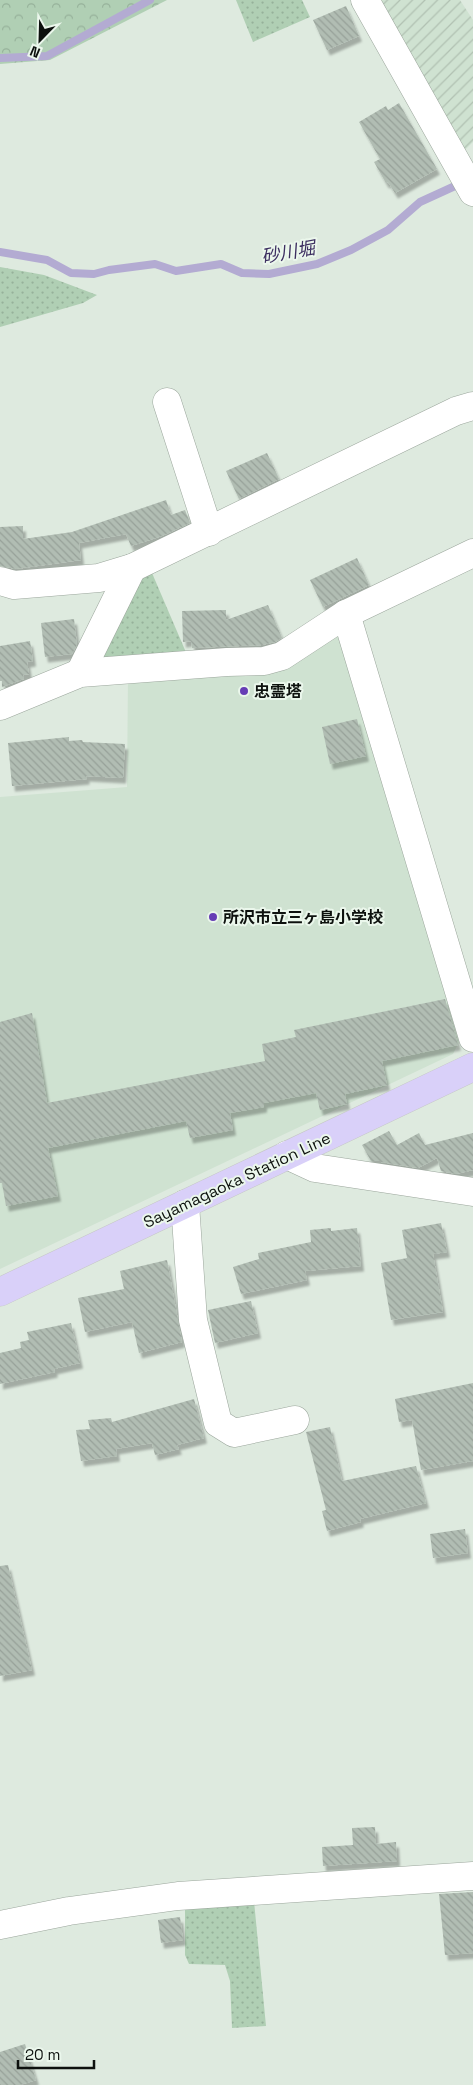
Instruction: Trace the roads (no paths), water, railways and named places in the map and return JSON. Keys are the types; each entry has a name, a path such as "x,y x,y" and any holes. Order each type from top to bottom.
{"main road":[{"name":"Sayamagaoka Station Line","path":"0,1292 473,1067"}],"street":[{"path":"365,0 467,182"},
{"path":"167,402 209,532"},
{"path":"0,581 14,585 99,578 132,568 456,411 473,406"},
{"path":"0,706 80,673 264,661 282,656 346,614 473,553"},
{"path":"80,673 132,568"},
{"path":"346,614 473,1038"},
{"path":"287,1156 315,1168 473,1192"},
{"path":"185,1204 194,1320 218,1422 234,1433 295,1420"},
{"path":"0,1925 69,1911 178,1896 473,1876"}],"waterway":[{"path":"0,58 47,56 150,0"},
{"name":"砂川堀","path":"0,252 47,260 71,273 94,274 109,270 155,264 176,271 221,264 242,273 269,274 317,264 351,250 388,230 420,202 462,181"}],"place":[{"name":"忠霊塔","path":"244,691"},
{"name":"所沢市立三ヶ島小学校","path":"213,917"}]}
